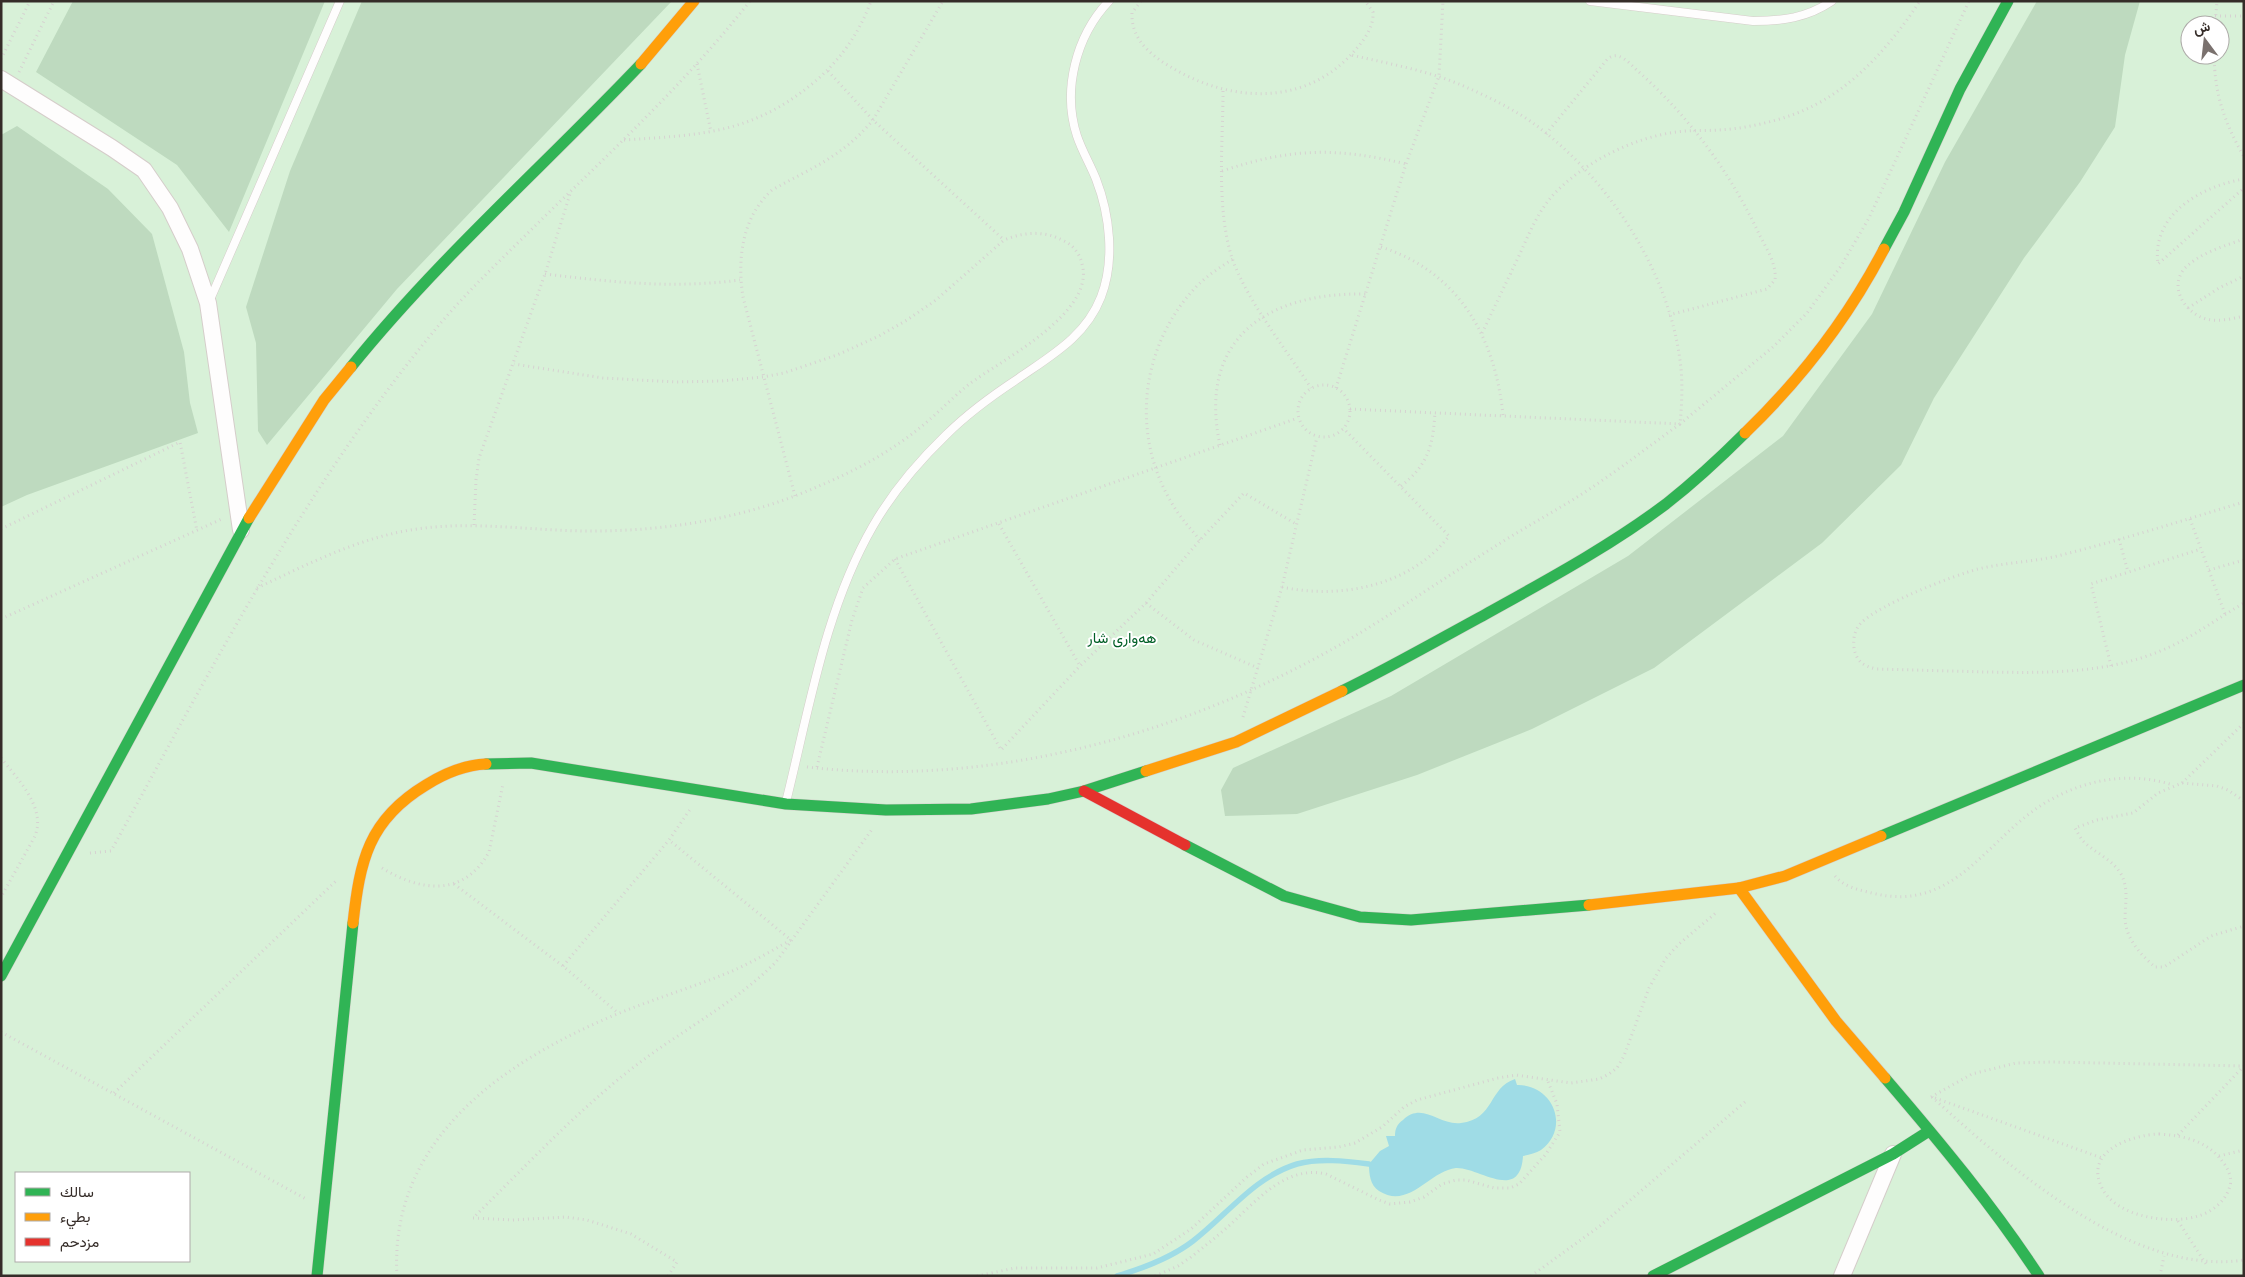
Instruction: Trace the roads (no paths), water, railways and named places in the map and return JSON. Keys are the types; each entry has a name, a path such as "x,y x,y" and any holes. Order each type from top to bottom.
{"street":[{"path":"1,976 241,530 324,400 372,340 454,252 568,140 655,49 694,1"},
{"path":"317,1276 358,880 375,834 388,815 404,798 443,774 471,765 506,763 560,768 786,804 886,810 970,810 1048,799 1084,791 1236,742 1377,674 1585,558 1631,529 1667,503 1709,468 1769,410 1824,344 1871,274 1896,226 1964,82 2008,1"},
{"path":"7,83 144,170 170,208 190,249 208,303 241,530"},
{"path":"1084,791 1254,882 1284,896 1360,917 1411,920 1560,908 1739,888 1785,876 2244,685"},
{"path":"1739,888 1836,1022 1964,1171 2006,1226 2039,1276"},
{"path":"1653,1276 1893,1154 1929,1131"},
{"path":"1842,1276 1893,1154"}],"lane":[{"path":"208,303 340,1"},
{"path":"786,804 830,629 858,555 889,501 931,450 966,416 1076,338 1093,316 1100,301 1104,289 1109,257 1106,213 1095,176 1077,135 1071,100 1075,64 1082,43 1094,20 1109,1"},
{"path":"1590,1 1753,21 1772,21 1804,16 1832,1"}],"water":[{"path":"1515,1079 1517,1085 1530,1087 1548,1099 1554,1109 1556,1120 1555,1130 1550,1141 1541,1150 1523,1156 1520,1170 1515,1178 1507,1180 1497,1179 1456,1168 1446,1171 1419,1188 1400,1196 1390,1196 1376,1189 1370,1175 1369,1164 1380,1151 1389,1146 1386,1136 1395,1136 1395,1131 1401,1122 1410,1115 1417,1113 1424,1113 1453,1123 1472,1120 1486,1110 1506,1083"}],"waterway":[{"path":"1117,1276 1137,1270 1176,1253 1205,1231 1254,1187 1282,1170 1297,1164 1315,1161 1369,1164"}],"park label":[{"name":"هەواری شار","path":"1122,638"}]}
